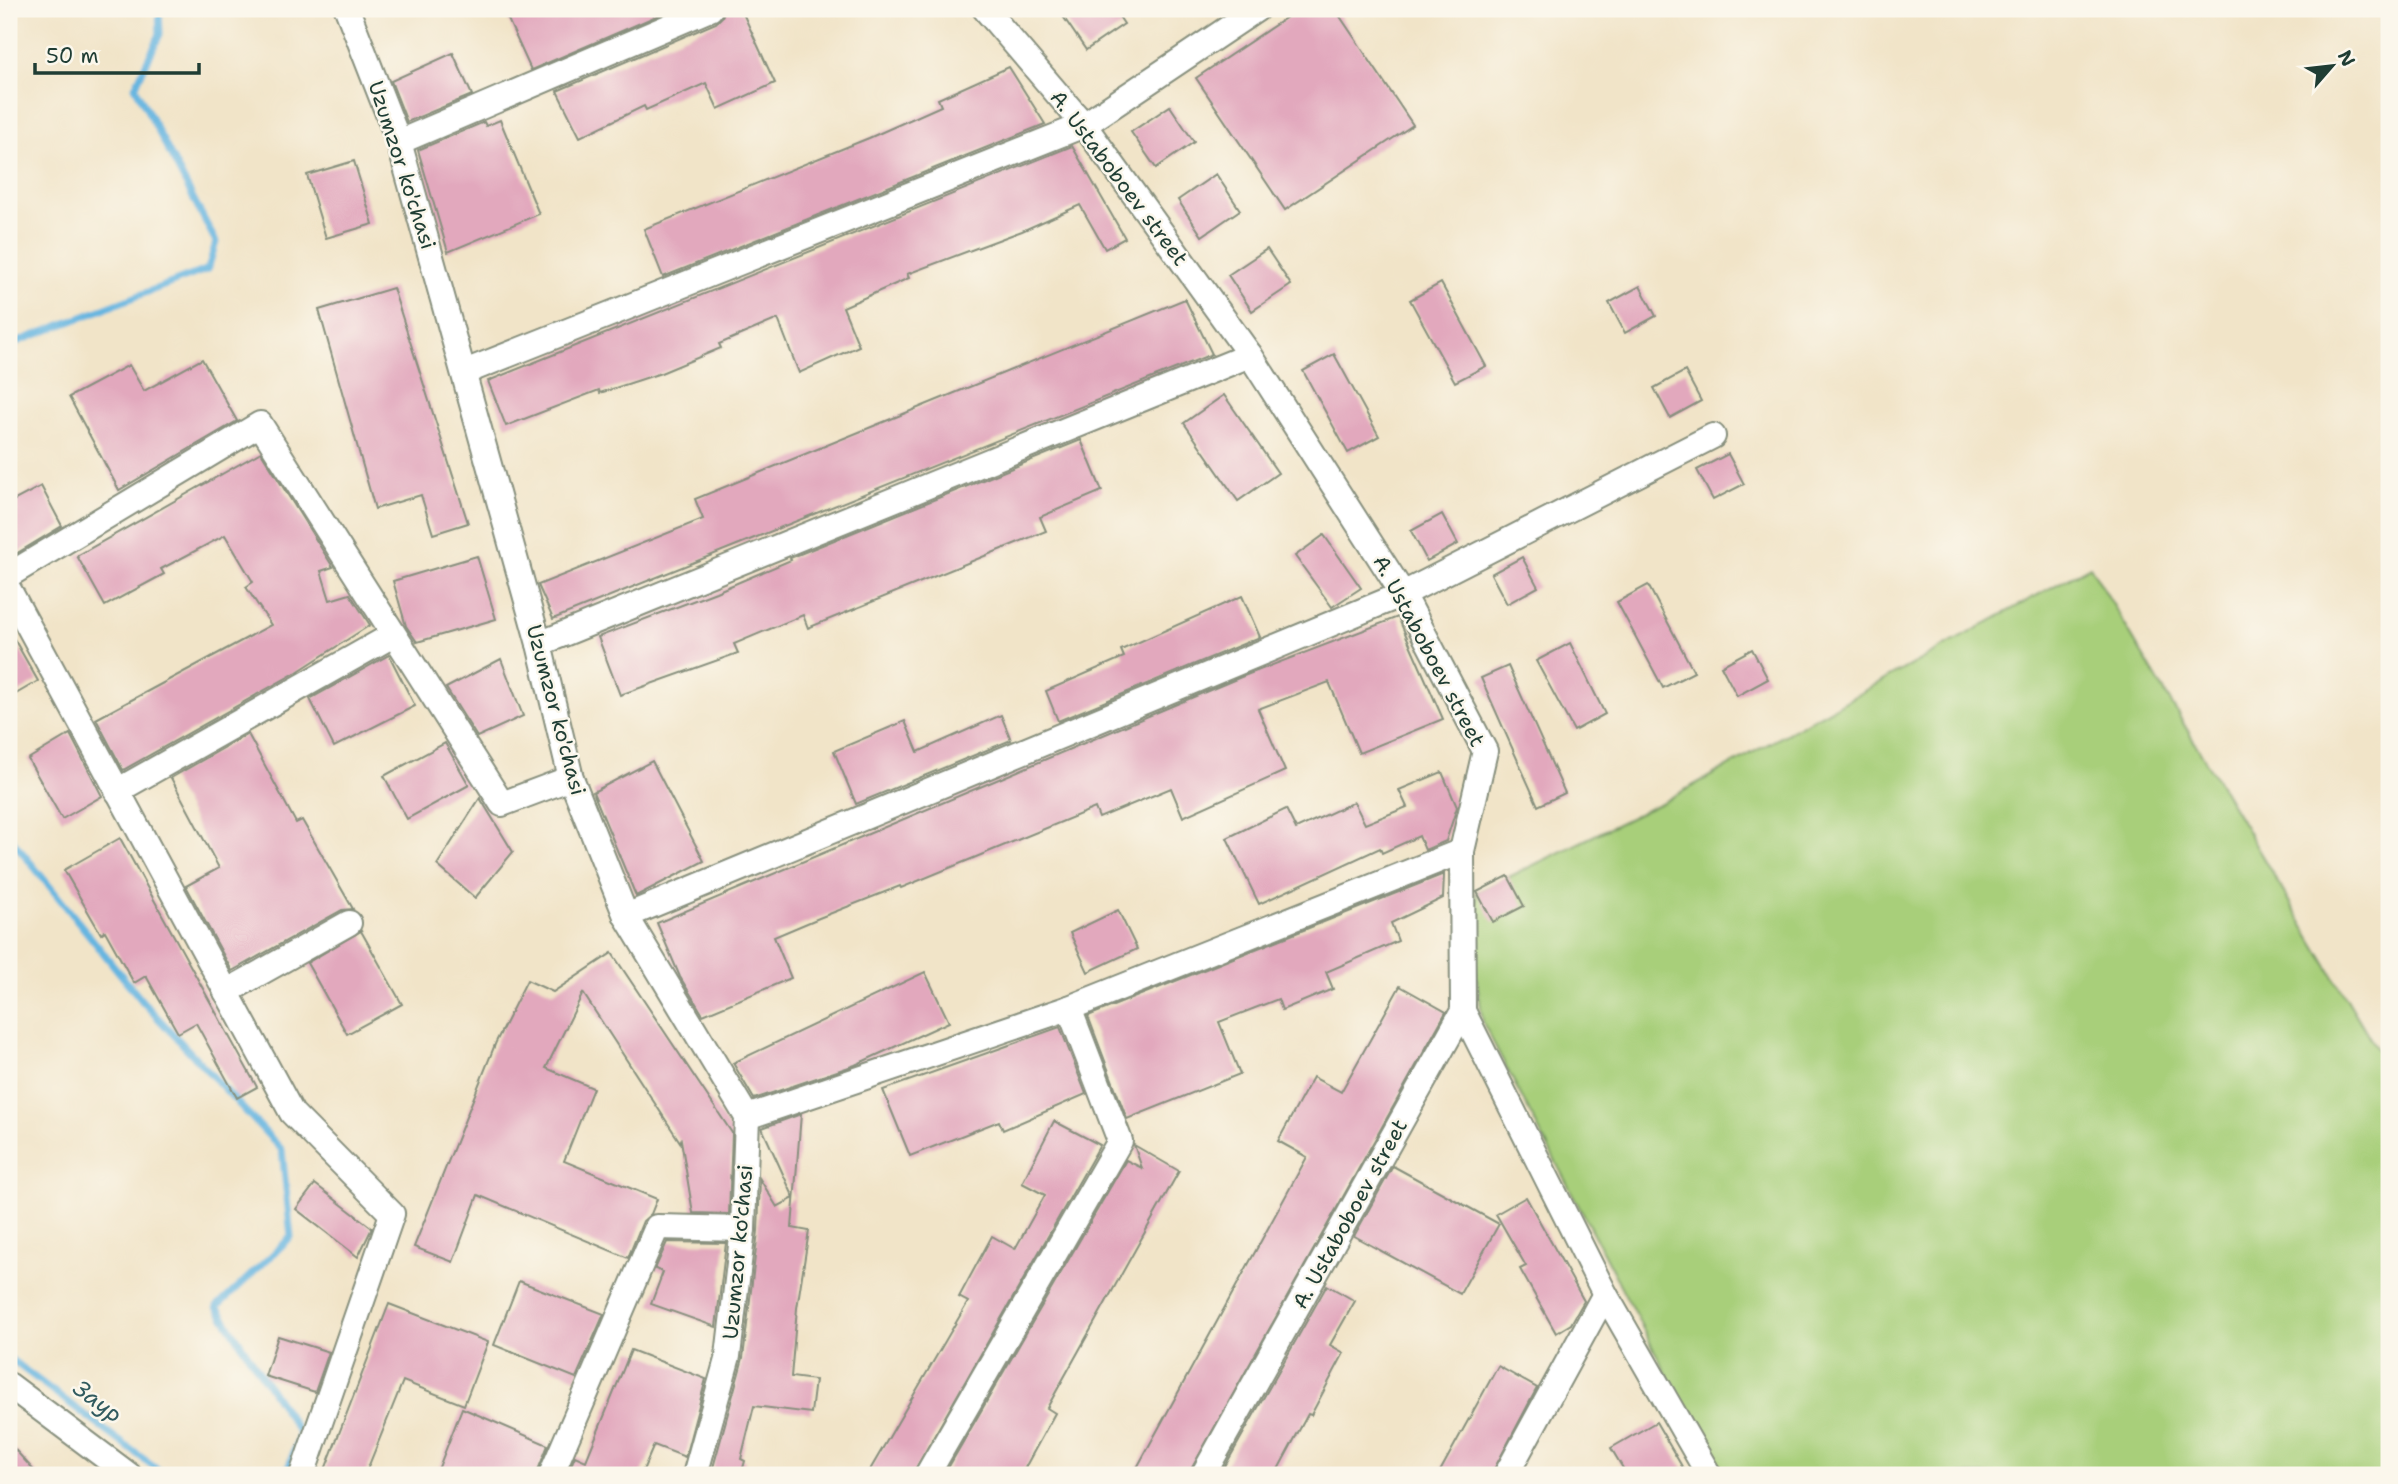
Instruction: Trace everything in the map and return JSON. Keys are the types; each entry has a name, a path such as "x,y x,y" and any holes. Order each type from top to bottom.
{"street":[{"name":"Uzumzor ko'chasi","path":"347,9 399,142 539,644 571,778 626,916 747,1117 743,1229 728,1356 695,1475"},
{"path":"399,142 710,9"},
{"name":"A. Ustaboboev street","path":"985,9 1084,125 1250,355 1403,594 1485,751 1462,852 1463,1011 1203,1475"},
{"path":"465,372 1084,125 1257,9"},
{"path":"539,644 1250,355"},
{"path":"9,575 260,424 502,803 571,778"},
{"path":"626,916 1403,594 1713,436"},
{"path":"9,590 292,1113 392,1214 302,1475"},
{"path":"117,791 393,635"},
{"path":"747,1117 1069,1008 1462,852"},
{"path":"226,992 349,923"},
{"path":"927,1475 1120,1140 1069,1008"},
{"path":"1463,1011 1605,1294 1709,1475"},
{"path":"551,1475 657,1227 743,1229"},
{"path":"1506,1475 1605,1294"},
{"path":"9,1385 119,1473"}],"green space":[{"path":"2090,566 2389,1070 2389,1475 1725,1475 1698,1434 1483,1023 1473,954 1476,893 1667,800"}],"building":[{"path":"520,9 673,9 531,70 506,15"},
{"path":"725,9 741,9 775,83 718,109 706,83 646,110 644,106 580,137 557,91 716,23"},
{"path":"1058,9 1114,9 1124,24 1086,50"},
{"path":"1299,9 1335,9 1413,125 1285,210 1196,78"},
{"path":"453,53 472,95 407,122 391,81"},
{"path":"1009,67 1045,124 663,277 644,229 869,138 941,106 938,99"},
{"path":"1170,106 1194,142 1156,168 1131,132"},
{"path":"500,120 539,214 448,252 418,150 484,122 486,126"},
{"path":"1072,146 1125,238 1105,249 1080,205 1022,231 907,274 909,278 843,307 859,346 799,373 778,319 719,344 721,348 661,373 600,393 599,390 506,426 488,381"},
{"path":"354,161 373,224 326,238 307,175"},
{"path":"1216,174 1240,210 1202,236 1178,200"},
{"path":"1267,249 1291,285 1252,311 1228,275"},
{"path":"1441,283 1486,366 1455,382 1410,300"},
{"path":"1640,286 1656,316 1625,333 1609,303"},
{"path":"393,288 468,523 433,534 421,495 375,509 319,310"},
{"path":"1185,299 1212,354 553,619 538,585 703,519 695,499"},
{"path":"1334,354 1379,436 1348,453 1303,371"},
{"path":"202,359 237,421 119,490 69,397 129,365 144,391"},
{"path":"1685,371 1701,401 1670,418 1654,388"},
{"path":"1224,395 1278,473 1238,501 1184,423"},
{"path":"1081,440 1102,491 1040,517 1046,531 808,628 803,615 734,644 738,653 620,695 598,637 716,592 791,560 790,558"},
{"path":"261,452 333,567 321,571 330,600 350,594 370,625 297,672 123,770 96,719 271,625 246,587 253,582 225,535 161,569 164,574 105,606 77,556"},
{"path":"1728,454 1744,484 1713,500 1697,470"},
{"path":"41,486 62,526 9,558 9,503"},
{"path":"1442,514 1458,544 1427,561 1411,531"},
{"path":"1324,535 1361,588 1332,607 1295,556"},
{"path":"477,556 496,619 417,642 406,626 393,581"},
{"path":"1522,557 1538,587 1507,604 1491,574"},
{"path":"1648,585 1694,672 1663,688 1617,602"},
{"path":"1242,596 1260,637 1058,721 1046,691 1124,657 1121,650"},
{"path":"1398,617 1443,719 1359,753 1329,682 1258,709 1285,771 1183,817 1171,788 1099,818 1095,808 901,888 900,886 819,918 774,937 791,978 703,1015 680,977 657,923 1241,677"},
{"path":"9,630 38,681 9,698"},
{"path":"1570,643 1605,714 1574,731 1536,661"},
{"path":"1752,649 1768,679 1737,696 1721,666"},
{"path":"389,655 415,706 334,747 310,699"},
{"path":"501,659 523,716 477,737 446,688"},
{"path":"1508,666 1565,793 1538,806 1481,678"},
{"path":"1001,715 1011,740 856,804 834,751 905,721 918,752"},
{"path":"70,734 102,796 62,819 28,759"},
{"path":"248,734 296,823 302,820 353,909 342,910 232,971 186,886 219,868 171,778"},
{"path":"445,743 469,785 407,819 384,776"},
{"path":"652,761 704,861 636,896 593,792"},
{"path":"1442,772 1457,807 1446,841 1425,850 1419,836 1382,853 1380,848 1259,904 1227,838 1286,809 1296,829 1354,802 1365,824 1407,807 1399,790"},
{"path":"480,798 513,852 475,898 437,865"},
{"path":"120,838 257,1087 237,1098 196,1023 178,1033 146,976 134,983 105,931 101,934 64,870"},
{"path":"1444,874 1443,898 1391,923 1398,941 1326,972 1333,989 1282,1010 1278,999 1219,1022 1240,1074 1127,1119 1088,1016"},
{"path":"1508,876 1524,906 1493,922 1477,892"},
{"path":"1118,910 1137,949 1088,972 1070,933"},
{"path":"361,931 402,1004 347,1034 307,963"},
{"path":"612,953 732,1133 729,1214 693,1213 681,1140 680,1142 583,993 546,1068 593,1088 564,1161 657,1199 651,1214 643,1221 628,1258 478,1195 453,1262 414,1247 496,1042 527,980 553,992"},
{"path":"925,972 949,1022 855,1065 754,1099 733,1063"},
{"path":"1400,986 1446,1012 1188,1475 1133,1475 1307,1157 1278,1141 1313,1077 1341,1092"},
{"path":"1060,1027 1086,1094 1003,1130 999,1121 910,1156 883,1090"},
{"path":"801,1114 792,1228 809,1231 797,1308 791,1377 815,1380 811,1413 754,1406 741,1459 745,1461 741,1475 711,1475 743,1358 758,1231 760,1179 777,1207 794,1198 762,1128"},
{"path":"1054,1121 1100,1145 912,1475 867,1475 968,1302 959,1297 992,1236 1015,1249 1045,1195 1022,1183"},
{"path":"1134,1145 1179,1171 1047,1408 1055,1413 1021,1475 944,1475 1126,1160 1142,1168"},
{"path":"1393,1166 1499,1224 1460,1294 1354,1236"},
{"path":"315,1184 372,1228 358,1257 296,1209"},
{"path":"1526,1197 1584,1301 1571,1324 1556,1333 1520,1269 1526,1266 1496,1214"},
{"path":"667,1242 726,1243 716,1327 651,1304 663,1272 655,1269"},
{"path":"519,1281 604,1314 576,1378 494,1345"},
{"path":"1327,1285 1355,1301 1330,1345 1344,1353 1311,1415 1308,1414 1275,1475 1220,1475"},
{"path":"389,1304 488,1342 464,1405 403,1381 365,1475 323,1475"},
{"path":"278,1336 329,1352 315,1392 265,1376"},
{"path":"631,1350 706,1379 685,1457 654,1445 641,1475 567,1475 575,1456 586,1461"},
{"path":"1498,1366 1537,1388 1491,1475 1438,1475"},
{"path":"462,1408 548,1445 536,1475 436,1475"},
{"path":"1656,1422 1687,1475 1627,1475 1611,1448"},
{"path":"9,1443 38,1475 9,1475"}],"waterway":[{"path":"9,345 208,269 216,242 135,87 160,34 159,9"},
{"path":"9,836 143,1002 282,1150 291,1237 217,1307 300,1434 286,1475"},
{"name":"Заур","path":"9,1358 165,1475"}]}
